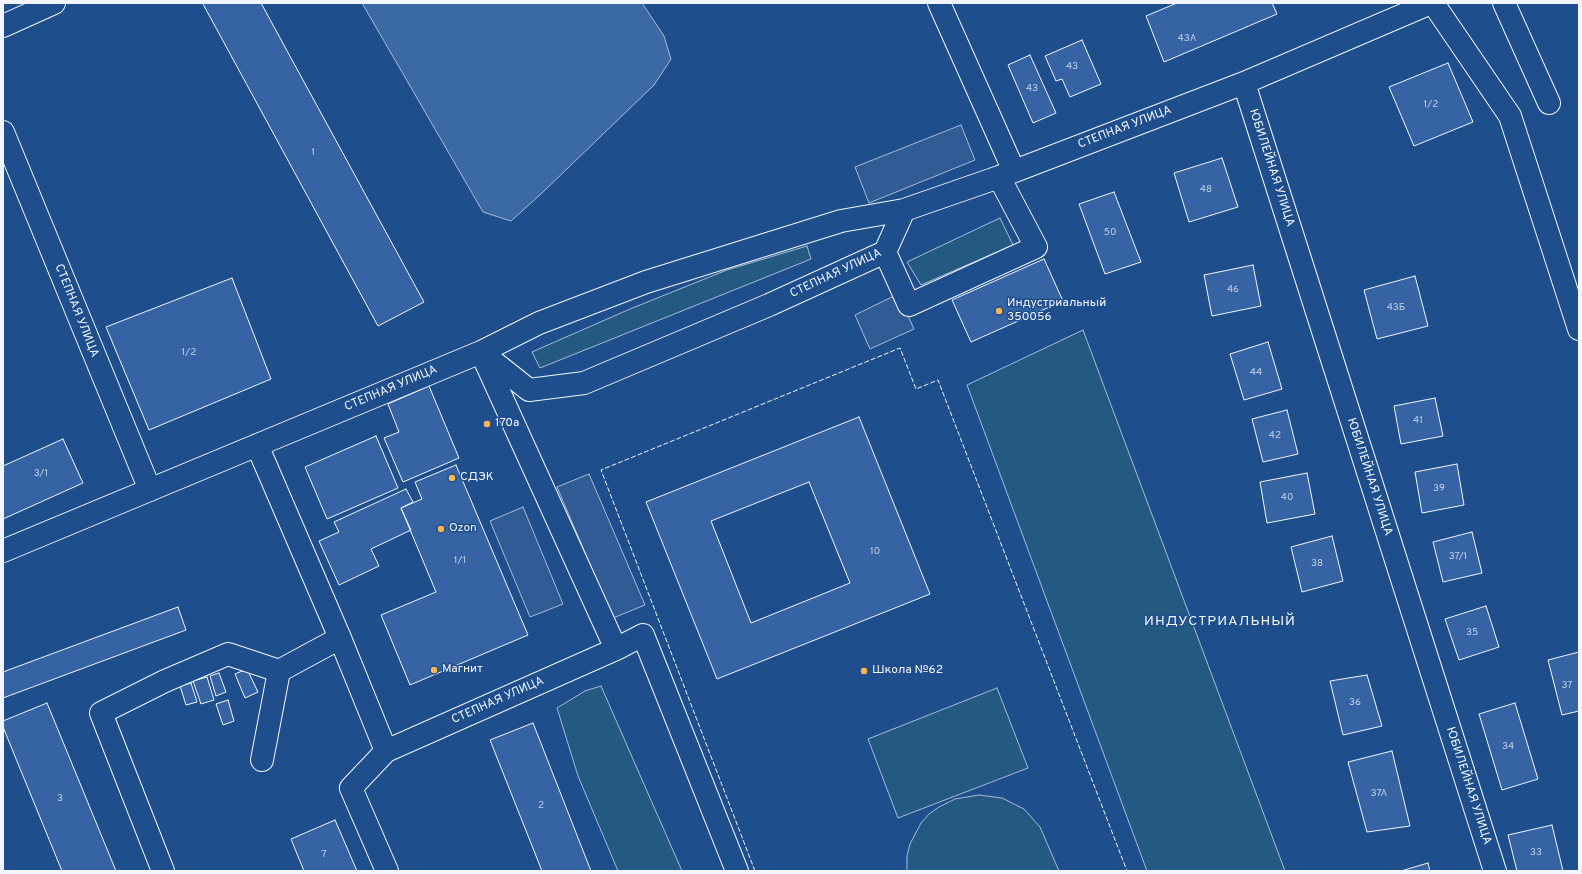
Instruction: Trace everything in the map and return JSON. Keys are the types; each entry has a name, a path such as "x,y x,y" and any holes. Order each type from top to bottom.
{"street":[{"path":"3,26 54,3"},
{"path":"885,252 909,305 1036,247 940,3"},
{"path":"1432,3 1510,116 1579,329"},
{"name":"СТЕПНАЯ УЛИЦА","path":"3,551 481,352 529,390 584,383 768,305 885,252 904,210 1006,174 1244,83 1432,3"},
{"path":"1504,3 1549,103"},
{"name":"ЮБИЛЕЙНАЯ УЛИЦА","path":"1244,83 1495,871"},
{"name":"СТЕПНАЯ УЛИЦА","path":"3,132 150,490"},
{"path":"616,649 481,352 539,323 646,282 841,221 904,210"},
{"path":"257,445 340,638 386,751 351,788 387,871"},
{"name":"СТЕПНАЯ УЛИЦА","path":"386,751 616,649 643,635 737,871"},
{"path":"162,871 102,713 165,681 228,654 279,672 340,638"},
{"path":"262,760 279,672"}],"shaded area":[{"path":"362,3 642,3 664,36 671,59 654,85 511,221 483,212"},
{"path":"961,125 975,160 869,203 855,167"},
{"path":"1000,218 1013,245 921,285 907,262"},
{"path":"807,246 811,259 540,368 532,352 630,309 727,270"},
{"path":"898,294 914,329 870,349 855,315"},
{"path":"1083,330 1285,871 1147,871 967,385"},
{"path":"589,474 645,605 613,618 557,487"},
{"path":"523,507 563,604 530,617 490,521"},
{"path":"601,686 682,871 618,871 578,776 557,708 585,691"},
{"path":"997,688 1028,768 898,818 868,739"},
{"path":"979,795 1002,798 1024,809 1040,827 1059,871 907,871 907,856 910,844 921,823 929,814 955,799"}],"building":[{"path":"261,3 424,302 378,326 203,4"},
{"path":"1177,3 1272,3 1277,14 1164,62 1146,16"},
{"path":"1082,40 1101,84 1070,97 1062,79 1056,81 1045,56"},
{"path":"1030,55 1056,113 1033,123 1008,65"},
{"path":"1448,63 1473,122 1414,146 1389,87"},
{"path":"1222,158 1238,207 1189,222 1174,173"},
{"path":"1114,192 1141,262 1105,274 1079,204"},
{"path":"1044,259 1063,301 971,342 952,300"},
{"path":"1253,265 1261,306 1212,316 1204,275"},
{"path":"1415,276 1428,326 1377,339 1364,290"},
{"path":"232,278 271,379 149,430 106,327"},
{"path":"1268,342 1282,389 1244,400 1230,354"},
{"path":"429,386 459,458 403,482 384,438 399,432 388,404"},
{"path":"1435,398 1443,436 1401,444 1394,406"},
{"path":"1287,410 1298,454 1263,462 1252,419"},
{"path":"859,417 930,594 717,679 646,502","holes":["809,482 850,583 751,623 711,521"]},
{"path":"376,436 398,488 327,519 305,467"},
{"path":"63,439 83,483 3,519 3,466"},
{"path":"1457,464 1464,505 1422,513 1415,472"},
{"path":"456,465 528,635 410,685 381,615 436,592 401,508 422,499 415,482"},
{"path":"1307,473 1315,514 1267,523 1260,482"},
{"path":"406,489 413,502 401,508 411,530 371,549 379,566 339,585 319,541 339,532 334,522"},
{"path":"1472,532 1482,573 1443,582 1433,542"},
{"path":"1332,536 1343,581 1302,592 1291,547"},
{"path":"1486,606 1499,647 1459,660 1445,619"},
{"path":"178,607 186,630 3,698 3,672"},
{"path":"1579,652 1579,711 1562,715 1548,660"},
{"path":"247,669 258,692 245,698 235,674"},
{"path":"219,673 226,692 216,696 210,676"},
{"path":"1367,675 1382,726 1343,735 1330,681"},
{"path":"207,677 214,700 201,704 193,681"},
{"path":"191,683 197,702 186,705 180,686"},
{"path":"228,700 234,721 223,725 216,704"},
{"path":"47,703 116,871 62,871 3,727 3,721"},
{"path":"1515,703 1538,779 1502,790 1479,714"},
{"path":"533,723 591,871 542,871 490,740"},
{"path":"1392,751 1410,826 1367,832 1348,762"},
{"path":"335,820 357,871 304,871 291,839"},
{"path":"1552,825 1563,871 1517,871 1508,835"},
{"path":"1428,863 1430,871 1401,871"}],"fence":[{"path":"755,871 601,470 900,348 916,389 938,380 1127,871"}],"place":[{"name":"Индустриальный 350056","path":"999,311"},
{"name":"170а","path":"487,424"},
{"name":"СДЭК","path":"452,478"},
{"name":"Ozon","path":"441,529"},
{"name":"Магнит","path":"434,670"},
{"name":"Школа №62","path":"864,671"}],"district":[{"name":"ИНДУСТРИАЛЬНЫЙ","path":"1220,622"}]}
